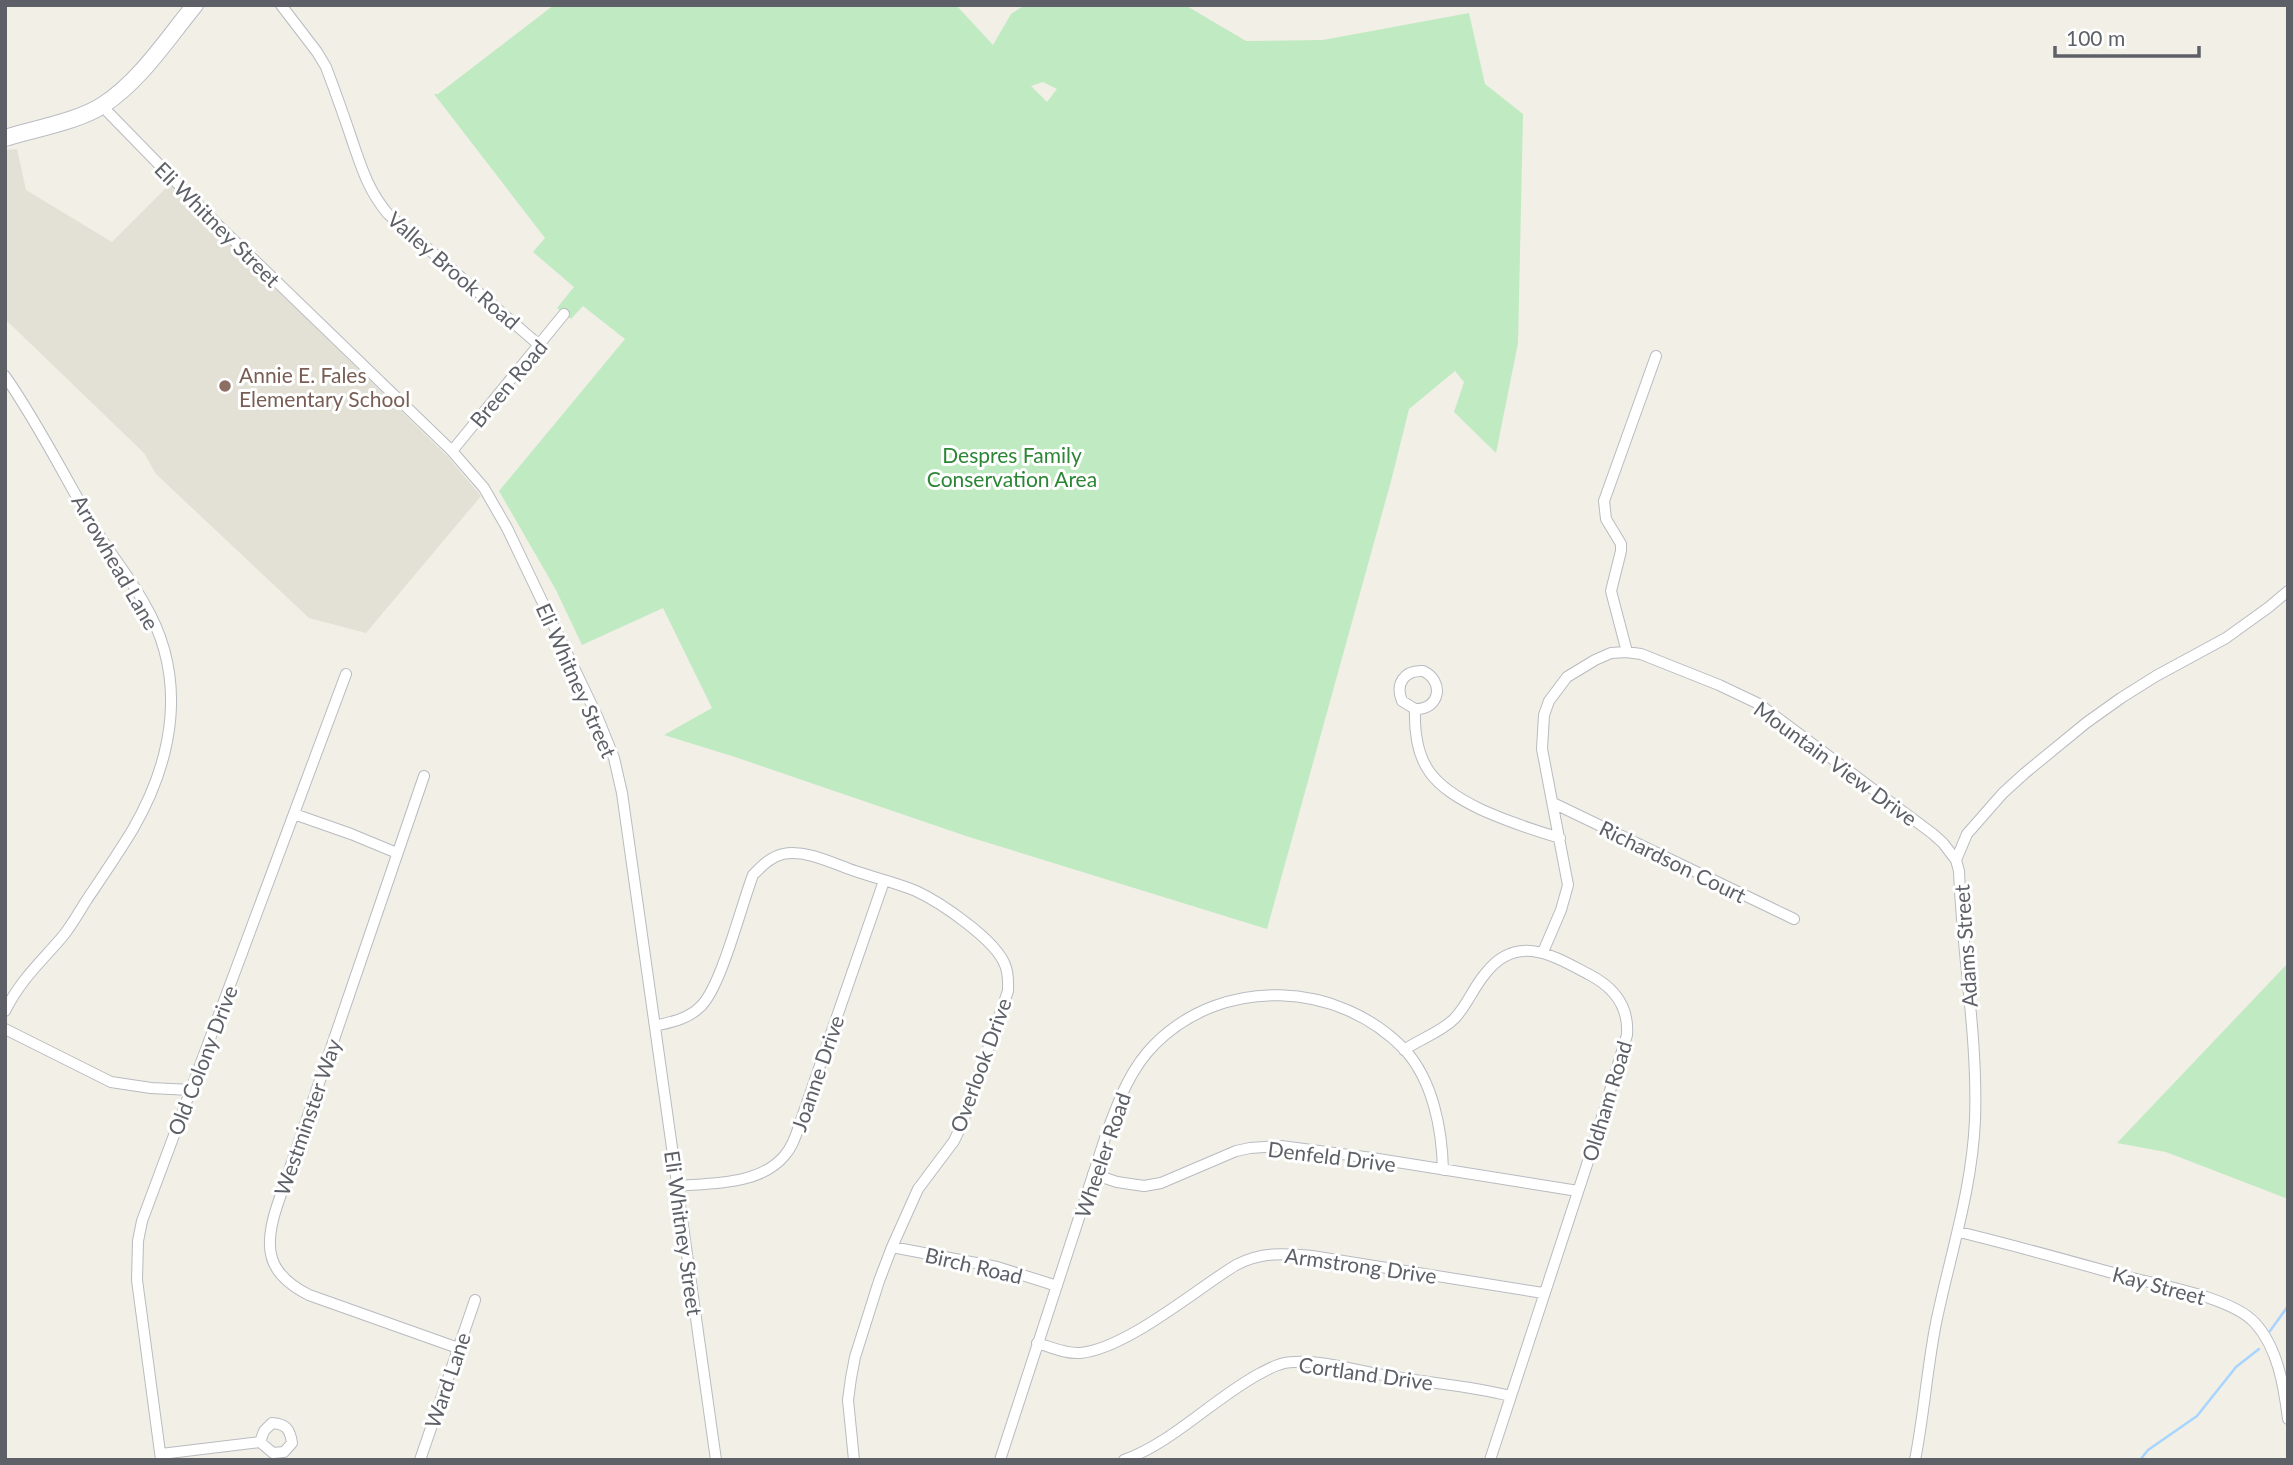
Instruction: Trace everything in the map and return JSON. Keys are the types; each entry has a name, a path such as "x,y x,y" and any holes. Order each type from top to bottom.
{"street":[{"path":"5,138 102,106 126,86 195,5"},
{"name":"Valley Brook Road","path":"281,5 326,67 362,172 379,203 388,214 539,345"},
{"name":"Eli Whitney Street","path":"102,106 218,225 471,471 496,506 593,708 614,758 622,793 716,1460"},
{"name":"Breen Road","path":"452,451 564,314"},
{"path":"1404,1050 1453,1020 1484,974 1503,957 1519,952 1543,952 1561,910 1568,885 1542,749 1541,730 1549,701 1567,677 1611,653 1627,652 1611,591 1621,544 1606,519 1604,502 1657,356"},
{"name":"Arrowhead Lane","path":"5,376 44,436 97,532 150,615 167,663 170,715 162,767 153,791 132,829 63,935 30,971 5,1012"},
{"name":"Adams Street","path":"1915,1460 1935,1329 1972,1166 1975,1096 1959,871 1956,860 1967,834 2017,780 2086,723 2145,684 2235,632 2288,591"},
{"name":"Mountain View Drive","path":"1627,652 1641,654 1686,671 1759,704 1933,834 1956,860"},
{"name":"Old Colony Drive","path":"161,1457 137,1280 138,1241 146,1209 346,674"},
{"path":"1415,709 1415,730 1420,756 1435,780 1445,789 1493,815 1560,838"},
{"name":"Westminster Way","path":"424,776 274,1215 269,1243 271,1258 278,1272 295,1288 458,1348"},
{"name":"Richardson Court","path":"1553,803 1794,919"},
{"path":"294,814 397,853"},
{"name":"Overlook Drive","path":"655,1026 690,1015 707,1000 720,971 753,875 764,864 784,854 799,854 914,890 948,909 1000,955 1006,965 1008,992 962,1124 954,1141 918,1189 891,1247 861,1337 848,1400 854,1460"},
{"name":"Joanne Drive","path":"677,1186 743,1179 774,1166 785,1155 799,1126 884,881"},
{"name":"Oldham Road","path":"1490,1460 1627,1035 1628,1021 1624,1007 1608,986 1543,952"},
{"name":"Wheeler Road","path":"1000,1460 1123,1090 1142,1058 1171,1029 1204,1009 1241,997 1307,997 1346,1010 1387,1034 1404,1050 1419,1071 1434,1107 1443,1144 1443,1170"},
{"path":"5,1029 111,1082 191,1090"},
{"name":"Denfeld Drive","path":"1093,1174 1130,1184 1161,1183 1236,1151 1264,1146 1302,1148 1578,1191"},
{"name":"Kay Street","path":"1959,1232 2203,1296 2244,1314 2260,1329 2274,1357 2288,1419"},
{"name":"Birch Road","path":"891,1247 997,1266 1057,1286"},
{"name":"Armstrong Drive","path":"1037,1343 1077,1353 1107,1346 1236,1265 1265,1254 1312,1256 1543,1293"},
{"name":"Ward Lane","path":"420,1460 475,1300"},
{"name":"Cortland Drive","path":"1124,1460 1158,1442 1256,1376 1279,1364 1323,1363 1380,1375 1468,1386 1510,1396"},
{"path":"161,1457 260,1441"}],"shaded area":[{"name":"Annie E. Fales Elementary School","path":"17,149 26,190 112,242 170,184 448,457 481,496 366,633 309,618 156,474 144,453 5,319 5,150"}],"green space":[{"name":"Despres Family Conservation Area","path":"554,5 956,5 993,45 1011,14 1025,5 1185,5 1246,41 1323,40 1469,13 1485,84 1523,114 1518,343 1496,453 1454,412 1464,382 1455,371 1409,409 1267,929 966,836 664,735 712,708 663,608 582,645 556,590 499,491 625,339 583,306 571,319 557,308 574,287 533,252 545,238 434,94 438,94","holes":["1043,82 1057,89 1047,102 1031,86"]},
{"path":"2288,963 2288,1199 2166,1152 2117,1143"}],"waterway":[{"path":"2270,1331 2288,1306"},
{"path":"2140,1460 2148,1450 2197,1416 2236,1367 2259,1349"}],"place":[{"name":"Annie E. Fales Elementary School","path":"225,386"}]}
